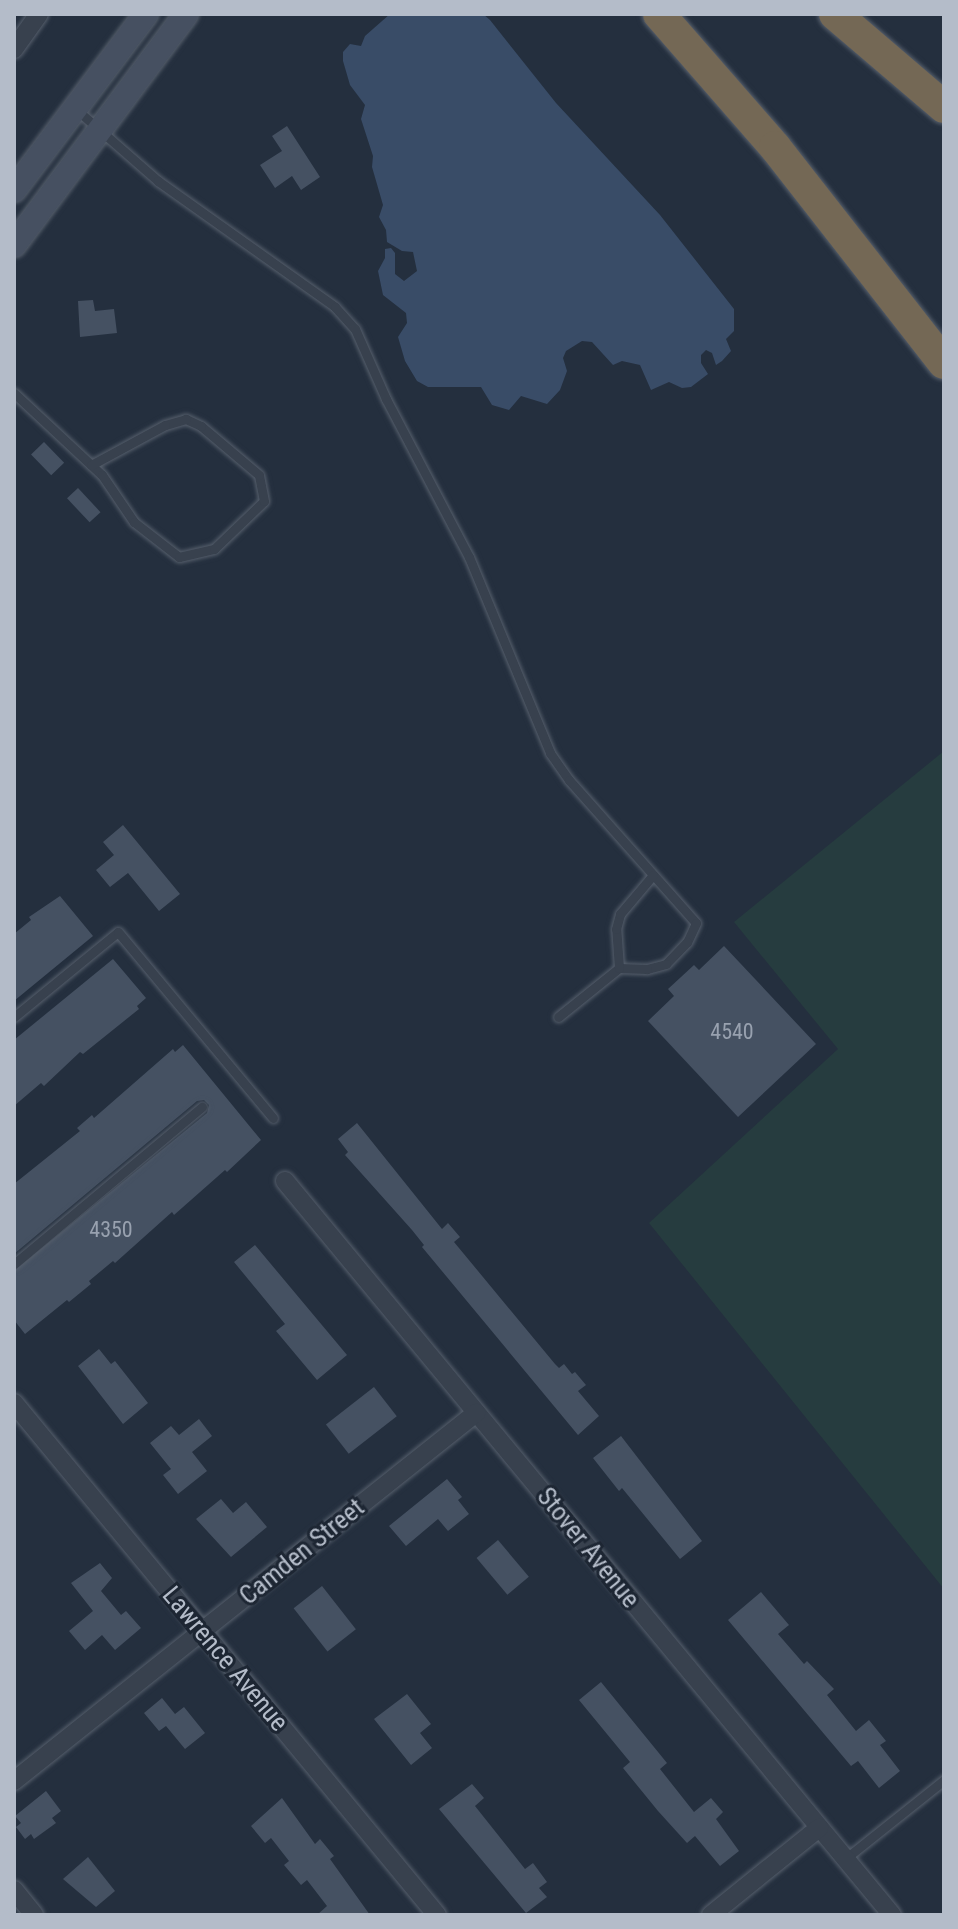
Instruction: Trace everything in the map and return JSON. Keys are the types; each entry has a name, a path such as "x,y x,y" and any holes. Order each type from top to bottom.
{"highway":[{"path":"659,14 791,167 944,363"},
{"path":"835,14 944,107"}],"main road":[{"path":"14,190 146,14"},
{"path":"14,245 186,14"}],"street":[{"path":"14,49 39,14"},
{"name":"Stover Avenue","path":"285,1181 892,1915"},
{"name":"Lawrence Avenue","path":"14,1403 437,1915"},
{"name":"Camden Street","path":"14,1781 476,1413"},
{"path":"711,1915 819,1828"},
{"path":"14,1890 34,1915"}],"lane":[{"path":"75,109 158,181 335,307 355,329 386,399 469,557 550,753 569,780 696,923 687,942 666,964 647,969 619,968 558,1017"},
{"path":"14,393 91,465 134,522 179,557 214,549 264,501 259,475 201,426 186,419 165,425 91,465"},
{"path":"619,968 616,929 620,914 653,875"},
{"path":"14,1017 118,932 273,1118"},
{"path":"14,1264 202,1107"},
{"path":"845,1859 944,1780"}],"green space":[{"path":"944,751 944,1589 649,1223 838,1049 734,922"}],"water":[{"path":"390,14 483,14 490,20 556,103 660,215 734,309 734,331 726,339 731,351 716,365 712,353 706,350 701,355 701,363 708,374 691,387 682,388 669,382 651,390 640,365 622,361 613,365 592,342 582,341 566,351 563,358 567,371 560,390 547,404 521,396 509,410 492,405 481,387 428,387 417,381 405,361 398,337 407,323 406,313 383,295 378,271 385,258 385,249 391,248 395,253 395,274 404,281 417,271 413,252 402,251 387,242 386,230 379,217 383,205 372,167 373,156 361,119 365,105 350,85 343,61 343,52 350,44 361,46 365,36"}],"building":[{"path":"287,126 320,177 301,190 292,176 275,188 260,165 282,151 272,136"},
{"path":"93,300 95,311 114,309 117,333 80,337 78,301"},
{"path":"44,442 64,463 51,475 31,455"},
{"path":"78,488 101,512 90,522 67,498"},
{"path":"123,825 180,894 159,911 128,873 110,887 96,870 114,855 103,842"},
{"path":"60,896 93,936 14,1001 14,934 31,920 29,917"},
{"path":"724,946 816,1044 738,1117 648,1021 674,996 668,989 694,965 699,970"},
{"path":"113,959 146,998 137,1006 139,1009 83,1054 80,1052 44,1086 41,1083 14,1106 14,1040"},
{"path":"183,1045 261,1140 227,1172 225,1170 174,1215 172,1212 115,1263 113,1261 89,1281 91,1284 25,1334 14,1320 14,1271 207,1113 209,1105 204,1100 197,1101 14,1254 14,1184 80,1131 77,1128 92,1115 94,1118 173,1049 175,1052"},
{"path":"357,1123 442,1229 448,1223 460,1237 454,1242 555,1364 559,1368 564,1364 586,1385 578,1391 599,1416 578,1435 422,1247 424,1245 412,1230 345,1155 348,1152 338,1139"},
{"path":"255,1245 347,1355 317,1380 276,1331 285,1324 234,1262"},
{"path":"99,1349 111,1364 115,1361 148,1403 123,1424 78,1366"},
{"path":"374,1387 397,1416 349,1454 326,1425"},
{"path":"199,1419 212,1436 192,1452 207,1471 178,1494 163,1475 171,1469 150,1443 171,1426 179,1435"},
{"path":"621,1436 702,1541 680,1559 593,1458"},
{"path":"447,1479 462,1497 458,1500 469,1514 448,1531 438,1519 406,1546 389,1526"},
{"path":"221,1499 233,1513 246,1502 267,1527 231,1557 196,1519"},
{"path":"498,1540 529,1577 507,1595 477,1558"},
{"path":"100,1563 112,1578 101,1591 121,1615 126,1611 141,1628 115,1650 102,1635 85,1650 69,1631 93,1611 71,1583"},
{"path":"322,1586 356,1629 327,1652 294,1608"},
{"path":"761,1592 789,1625 778,1634 804,1664 807,1661 834,1689 827,1695 856,1731 869,1720 886,1741 880,1745 900,1771 879,1788 858,1761 851,1766 728,1620"},
{"path":"601,1682 667,1763 660,1769 694,1812 711,1798 723,1812 716,1819 739,1851 720,1866 695,1836 687,1843 658,1811 623,1768 630,1762 579,1700"},
{"path":"407,1694 431,1724 420,1733 432,1748 411,1765 374,1719"},
{"path":"162,1698 175,1714 184,1707 205,1733 185,1749 166,1726 159,1731 144,1713"},
{"path":"472,1784 484,1798 475,1806 525,1869 533,1863 547,1882 539,1888 547,1897 526,1913 439,1809"},
{"path":"46,1791 61,1811 52,1818 56,1823 34,1839 31,1834 25,1839 16,1827 21,1823 15,1816"},
{"path":"282,1798 315,1844 320,1839 334,1856 330,1859 370,1915 317,1915 327,1906 307,1880 301,1885 284,1865 289,1861 271,1838 265,1843 251,1826"},
{"path":"88,1857 115,1891 96,1907 63,1879"}]}
